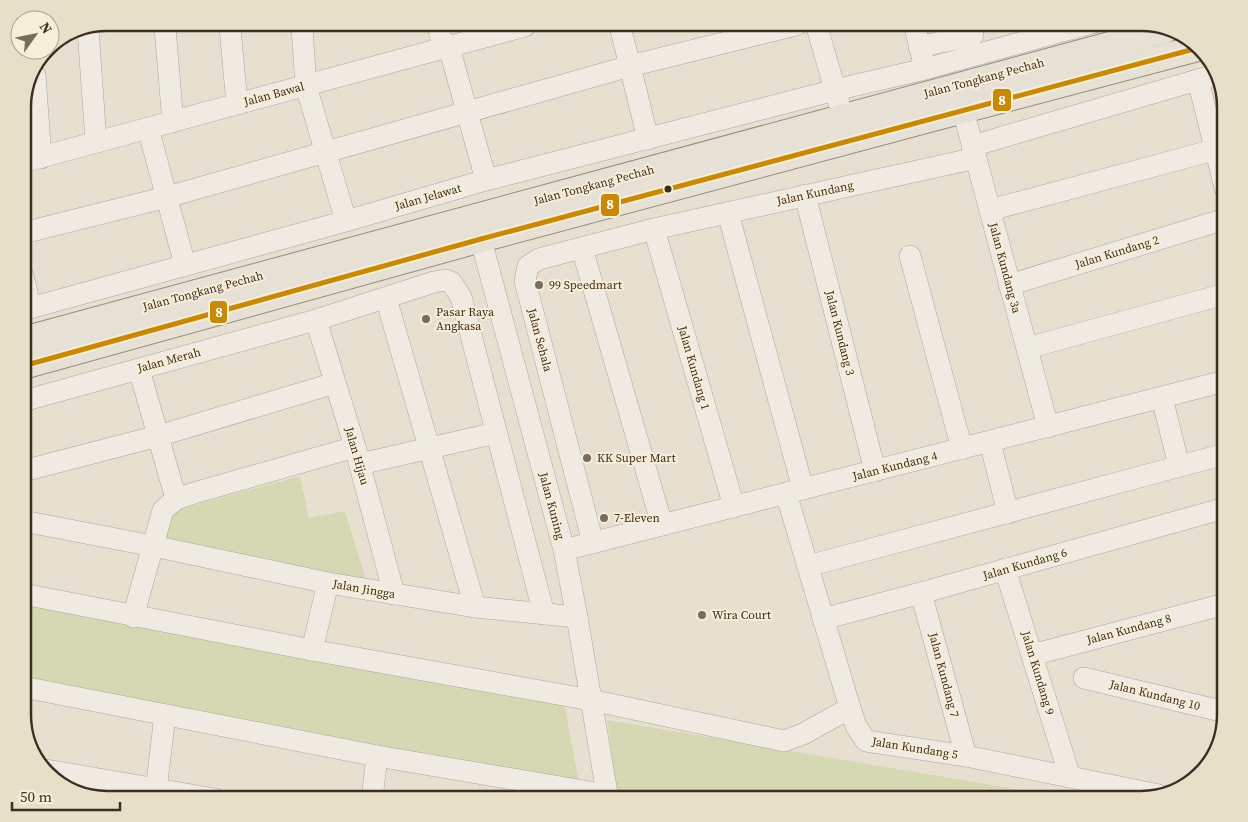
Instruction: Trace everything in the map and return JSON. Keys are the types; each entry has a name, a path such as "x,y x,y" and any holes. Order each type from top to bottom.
{"main road":[{"name":"Jalan Tongkang Pechah","path":"31,338 478,228 845,129 1155,33"},
{"name":"Jalan Tongkang Pechah","path":"845,129 962,110 1191,50"},
{"name":"Jalan Tongkang Pechah","path":"31,364 478,228"}],"street":[{"path":"165,31 173,122"},
{"path":"230,31 237,104"},
{"path":"302,31 306,86 346,221"},
{"path":"440,31 447,48 486,180"},
{"name":"Jalan Bawal","path":"32,160 507,31"},
{"path":"621,31 648,139"},
{"path":"31,231 326,154 630,66 768,31"},
{"path":"818,31 845,129"},
{"path":"916,31 925,69"},
{"path":"919,47 974,37 1025,31"},
{"path":"88,34 96,142"},
{"name":"Jalan Jelawat","path":"31,308 346,221 486,180 835,90 925,69 974,37"},
{"path":"1208,77 1217,127"},
{"name":"Jalan Kundang","path":"654,229 805,195 974,152 1208,77"},
{"path":"32,160 35,86"},
{"name":"Jalan Kundang 3a","path":"962,110 1048,427"},
{"path":"148,128 185,265"},
{"path":"990,210 1217,150"},
{"name":"Jalan Kundang 3","path":"805,195 875,470"},
{"name":"Jalan Kundang 5","path":"728,213 794,491 808,566 850,708 856,726 866,741 966,756 1139,791"},
{"name":"Jalan Kundang 2","path":"1010,285 1217,222"},
{"name":"Jalan Kuning","path":"478,228 564,550 592,700 606,791"},
{"name":"Jalan Sehala","path":"592,543 524,281 528,266 539,258 654,229"},
{"name":"Jalan Kundang 1","path":"654,229 734,507"},
{"path":"582,248 662,525"},
{"path":"910,256 962,448"},
{"name":"Jalan Merah","path":"31,399 316,320 434,282 445,280 451,282 461,297 474,343 544,614"},
{"path":"1027,348 1217,296"},
{"path":"386,298 475,607"},
{"name":"Jalan Hijau","path":"316,320 358,455 394,594"},
{"path":"139,368 176,500"},
{"path":"31,469 158,436 336,383"},
{"name":"Jalan Kundang 4","path":"564,550 1217,383"},
{"path":"1162,398 1179,466"},
{"path":"132,617 164,510 176,500 194,493 358,455 430,448 496,433"},
{"path":"990,442 1008,513"},
{"path":"808,566 1217,456"},
{"name":"Jalan Kundang 6","path":"823,619 1217,510"},
{"name":"Jalan Jingga","path":"31,523 328,583 475,607 577,617"},
{"name":"Jalan Kundang 9","path":"1005,569 1070,777"},
{"path":"312,650 328,583"},
{"name":"Jalan Kundang 7","path":"922,593 966,756"},
{"path":"31,596 132,617 592,700 784,741 803,734 850,708"},
{"name":"Jalan Kundang 8","path":"1032,654 1217,606"},
{"name":"Jalan Kundang 10","path":"1084,678 1217,710"},
{"path":"31,690 377,756 573,791"},
{"path":"155,791 165,715"},
{"path":"373,791 377,756"},
{"path":"63,776 83,784 133,791"}],"green space":[{"path":"300,476 309,518 345,511 366,580 165,546 162,516 180,509"},
{"path":"31,602 564,702 579,783 31,683"},
{"path":"607,720 1028,791 617,791"}],"transit line":[{"name":"8","path":"31,364 481,239 1191,50"}],"place":[{"name":"99 Speedmart","path":"539,285"},
{"name":"Pasar Raya Angkasa","path":"426,319"},
{"name":"KK Super Mart","path":"587,458"},
{"name":"7-Eleven","path":"604,518"},
{"name":"Wira Court","path":"702,615"}]}
